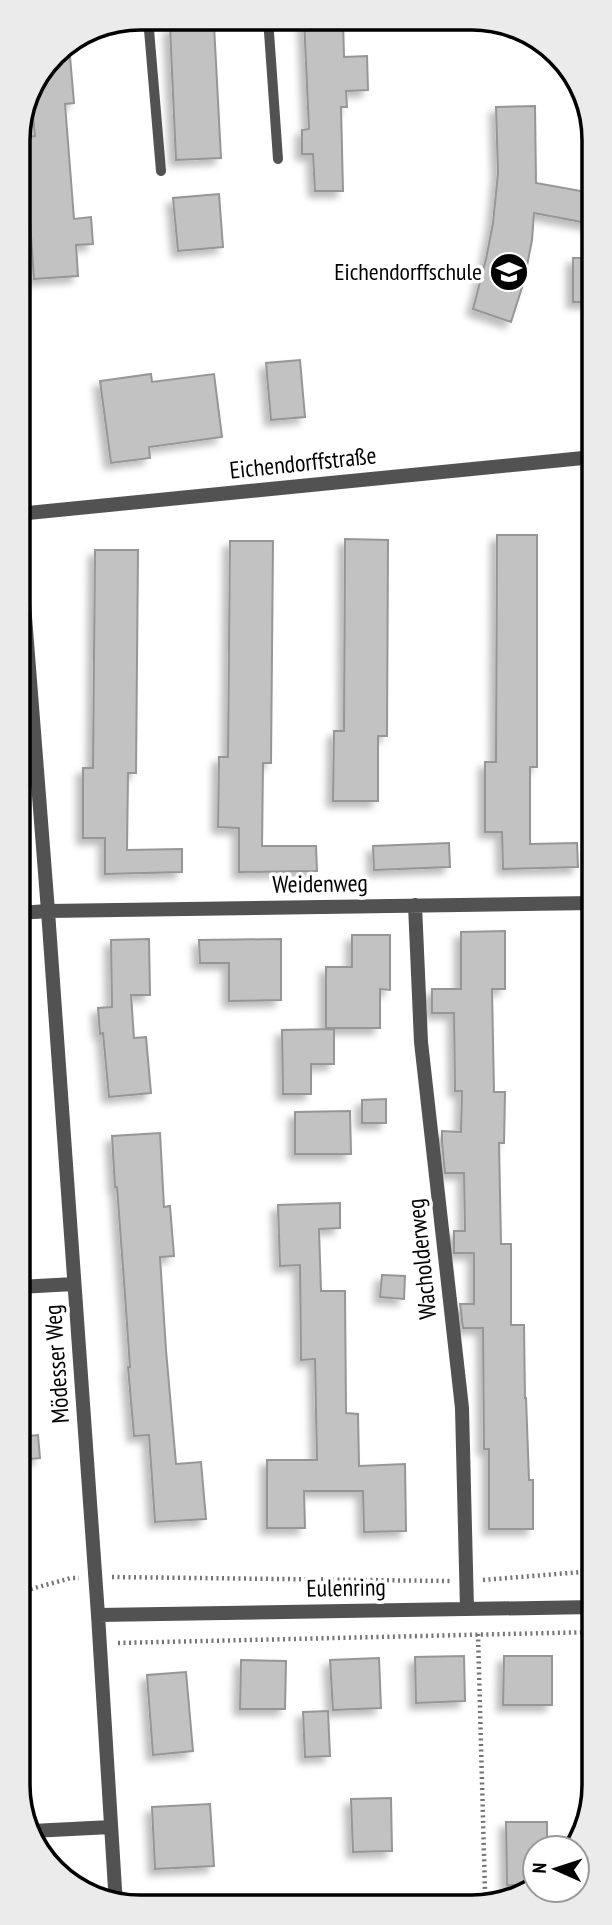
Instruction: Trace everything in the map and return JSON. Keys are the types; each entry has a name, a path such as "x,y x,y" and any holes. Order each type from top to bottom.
{"street":[{"name":"Eichendorffstraße","path":"30,513 582,458"},
{"name":"Mödesser Weg","path":"30,681 99,1615 115,1892"},
{"name":"Weidenweg","path":"30,912 582,903"},
{"name":"Wacholderweg","path":"415,905 421,1042 462,1408 467,1609"},
{"path":"30,1286 74,1284"},
{"name":"Eulenring","path":"99,1615 582,1607"},
{"path":"39,1830 111,1827"}],"lane":[{"path":"149,30 161,171"},
{"path":"269,30 278,159"}],"path":[{"path":"30,1589 71,1578 95,1577 467,1581 582,1572"},
{"path":"99,1643 582,1632"},
{"path":"478,1634 485,1894"}],"building":[{"path":"170,30 214,30 221,158 176,160"},
{"path":"304,30 343,30 344,57 367,56 368,90 346,91 347,107 341,107 343,191 315,191 313,154 302,154 302,130 309,129"},
{"path":"70,55 74,103 65,104 74,219 91,217 93,244 76,245 78,276 34,279 30,222 30,136 35,136 33,117 41,91"},
{"path":"535,106 536,183 582,191 582,222 534,213 524,281 511,322 473,309 493,223 498,173 496,107"},
{"path":"219,194 223,247 178,251 173,198"},
{"path":"573,258 582,258 582,302 573,302"},
{"path":"300,360 305,417 271,420 266,363"},
{"path":"151,374 152,382 214,374 222,437 149,447 150,458 111,463 100,381"},
{"path":"497,535 537,535 537,767 530,767 530,844 577,843 578,867 503,869 502,832 485,832 485,762 496,762"},
{"path":"345,539 388,540 387,736 378,736 378,801 333,801 334,731 344,731"},
{"path":"230,541 273,541 271,763 263,763 262,846 316,846 317,871 239,872 239,828 218,827 219,757 228,757"},
{"path":"95,550 138,550 136,773 128,773 127,850 182,849 182,872 105,874 105,838 83,838 83,768 93,768"},
{"path":"449,843 450,867 374,870 373,846"},
{"path":"505,931 505,989 492,989 494,1092 505,1092 504,1143 499,1143 501,1244 511,1244 511,1325 524,1325 525,1398 529,1480 533,1480 533,1529 489,1529 489,1449 484,1449 483,1328 463,1328 460,1304 474,1304 474,1253 454,1253 454,1231 465,1231 464,1173 445,1173 442,1142 442,1131 461,1132 462,1091 455,1091 454,1013 432,1013 432,989 461,989 461,932"},
{"path":"352,935 390,935 390,990 380,989 380,1028 326,1028 326,967 352,967"},
{"path":"149,939 150,995 131,995 134,1038 146,1037 151,1093 109,1097 98,1008 112,1007 111,940"},
{"path":"281,939 281,1000 229,1001 229,963 200,963 199,940"},
{"path":"334,1029 334,1064 311,1064 311,1094 283,1094 282,1030"},
{"path":"386,1099 386,1123 362,1123 362,1100"},
{"path":"350,1111 351,1154 295,1154 295,1112"},
{"path":"160,1133 164,1207 170,1206 174,1256 160,1257 176,1464 201,1462 206,1519 155,1522 149,1435 134,1436 112,1136"},
{"path":"340,1203 340,1228 319,1229 321,1291 345,1291 346,1413 358,1414 359,1466 405,1464 406,1531 364,1532 363,1491 304,1491 305,1528 267,1528 267,1460 317,1460 315,1359 301,1360 300,1265 280,1266 278,1205"},
{"path":"382,1275 405,1276 404,1299 380,1297"},
{"path":"38,1435 40,1458 30,1459 30,1436"},
{"path":"464,1656 465,1701 416,1703 415,1657"},
{"path":"504,1656 552,1656 552,1705 503,1705"},
{"path":"379,1658 381,1708 333,1710 330,1660"},
{"path":"241,1660 286,1661 285,1709 240,1709"},
{"path":"186,1672 193,1751 153,1755 147,1675"},
{"path":"328,1711 330,1756 305,1757 303,1712"},
{"path":"391,1798 392,1851 353,1852 351,1799"},
{"path":"210,1804 214,1866 155,1869 152,1807"},
{"path":"506,1822 547,1822 547,1834 521,1834 521,1883 507,1885"}],"place":[{"name":"Eichendorffschule","path":"509,272"}]}
